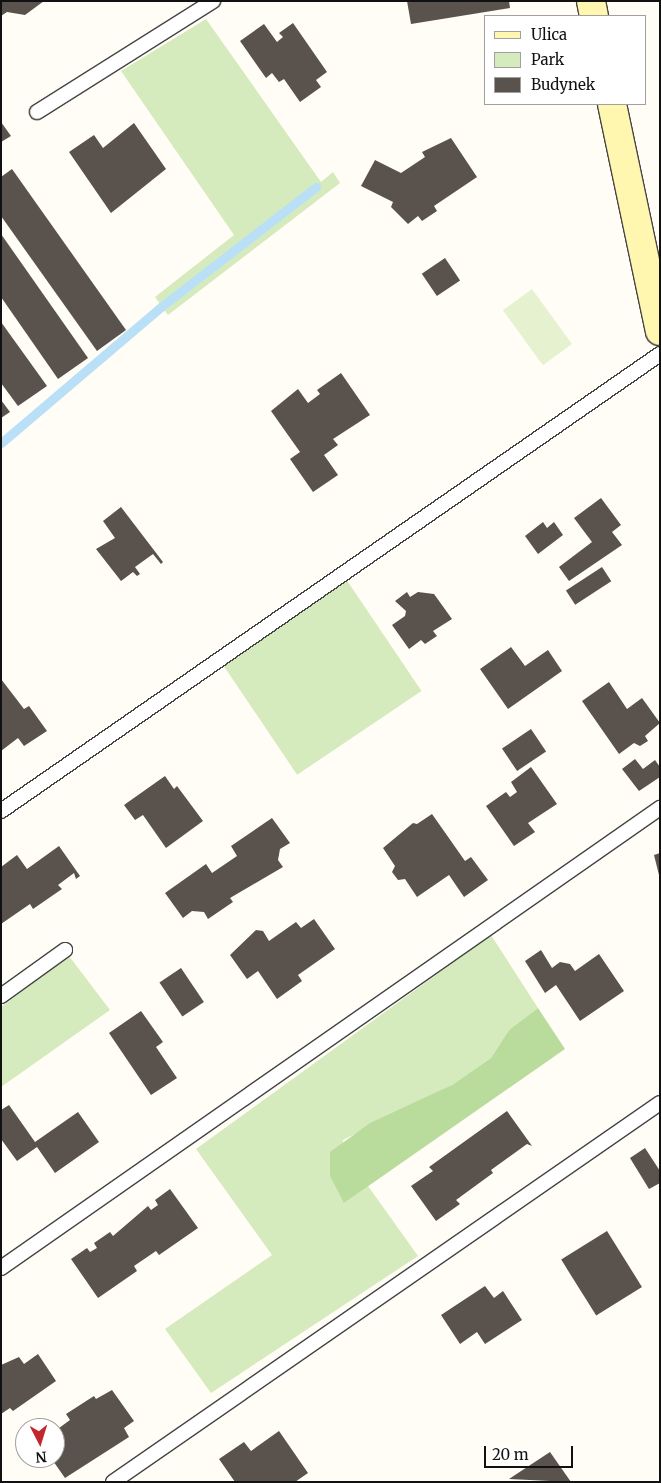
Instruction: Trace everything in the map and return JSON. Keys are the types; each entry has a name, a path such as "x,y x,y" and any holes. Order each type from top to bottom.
{"street":[{"path":"591,1 594,15"},
{"path":"612,105 660,331"}],"lane":[{"path":"37,112 213,1"},
{"path":"1,811 660,354"},
{"path":"1,1268 660,808"},
{"path":"1,996 65,950"},
{"path":"112,1482 660,1103"}],"green space":[{"path":"206,19 321,182 333,172 340,183 168,315 155,297 234,235 121,71"},
{"path":"532,289 572,344 543,365 503,310"},
{"path":"346,579 421,691 297,775 222,663"},
{"path":"491,935 538,1008 509,1030 491,1058 452,1085 343,1140 344,1203 368,1186 418,1256 211,1393 165,1329 272,1255 196,1149"},
{"path":"69,956 110,1010 1,1087 1,1007"},
{"path":"538,1008 565,1049 344,1203 330,1176 330,1152 370,1123 452,1085 491,1058 509,1030"}],"building":[{"path":"1,1 44,1 25,15 7,12 1,16"},
{"path":"407,1 509,1 510,8 411,24"},
{"path":"293,23 327,72 316,80 321,87 300,102 284,79 279,82 272,73 266,78 240,41 264,24 277,42 283,37 279,33"},
{"path":"1,122 11,136 1,142"},
{"path":"134,123 166,169 111,213 69,152 94,135 103,148"},
{"path":"451,138 477,177 434,206 437,211 422,221 418,216 408,224 391,207 393,202 361,186 375,160 401,173 425,157 422,152"},
{"path":"12,169 126,330 97,351 1,216 1,177"},
{"path":"1,234 88,358 58,379 1,297"},
{"path":"445,258 460,280 437,296 422,274"},
{"path":"1,322 47,386 18,406 1,383"},
{"path":"341,373 370,415 333,439 338,445 324,455 338,475 313,492 290,459 300,452 271,411 298,389 308,403 320,394 317,390"},
{"path":"1,400 10,412 1,418"},
{"path":"601,498 621,525 612,532 622,545 569,581 559,567 592,542 574,518"},
{"path":"121,507 163,562 161,564 153,554 135,567 140,574 137,576 133,572 121,581 96,549 115,538 103,521"},
{"path":"543,522 547,528 554,522 563,535 538,554 525,536"},
{"path":"602,567 611,581 575,605 566,590"},
{"path":"407,592 410,597 418,592 434,594 452,619 433,631 437,636 425,644 421,640 409,649 392,625 405,616 406,611 395,601"},
{"path":"511,647 525,666 548,650 562,671 508,709 480,669"},
{"path":"1,679 24,709 29,706 47,731 24,746 18,738 1,751"},
{"path":"609,682 627,709 642,698 660,723 645,736 648,741 640,746 634,743 619,754 582,701"},
{"path":"531,729 546,751 517,771 502,749"},
{"path":"635,759 643,769 655,760 660,767 660,777 639,791 622,769"},
{"path":"531,767 557,804 528,823 535,832 514,846 486,806 506,792 510,797 517,792 511,782"},
{"path":"165,776 174,789 177,786 203,821 166,848 143,815 135,820 124,805"},
{"path":"432,814 465,861 471,857 488,880 464,897 449,875 417,897 405,879 398,880 392,872 395,866 383,848 413,823 417,824"},
{"path":"272,818 290,843 280,849 278,860 283,867 230,898 233,902 208,919 204,912 192,911 183,918 165,893 206,864 212,873 237,856 231,846"},
{"path":"59,846 80,876 76,879 74,873 58,885 62,889 33,909 30,904 1,924 1,867 17,855 27,869"},
{"path":"660,853 660,875 659,875 654,855"},
{"path":"314,919 335,949 298,975 302,981 277,999 258,971 247,979 230,955 256,930 263,931 269,941 296,922 301,928"},
{"path":"541,950 552,968 560,962 570,964 575,971 599,954 624,991 580,1021 556,985 545,993 525,961"},
{"path":"181,968 204,1002 182,1017 159,983"},
{"path":"141,1011 163,1042 156,1047 177,1078 151,1095 109,1033"},
{"path":"9,1105 35,1142 78,1112 99,1142 55,1173 37,1147 17,1161 1,1139 1,1110"},
{"path":"507,1111 532,1146 527,1144 491,1170 493,1173 456,1200 460,1204 436,1221 411,1186 433,1171 429,1167"},
{"path":"645,1148 660,1171 660,1183 649,1189 630,1158"},
{"path":"170,1189 198,1228 159,1255 156,1251 134,1266 137,1271 98,1298 71,1259 87,1248 90,1252 97,1248 94,1243 110,1232 113,1236 148,1206 151,1210 158,1205 155,1200"},
{"path":"607,1231 642,1287 596,1316 561,1260"},
{"path":"485,1286 494,1298 503,1291 522,1320 485,1344 477,1332 460,1344 441,1315"},
{"path":"38,1354 56,1381 13,1411 10,1408 1,1414 1,1365 19,1357 24,1364"},
{"path":"112,1390 134,1421 124,1428 129,1437 65,1478 58,1468 65,1468 65,1424 70,1420 66,1414 94,1396 96,1399"},
{"path":"279,1431 308,1473 295,1482 235,1482 219,1459 244,1442 251,1451"},
{"path":"550,1452 571,1482 509,1479"}],"waterway":[{"path":"1,443 162,306 316,187"}]}
